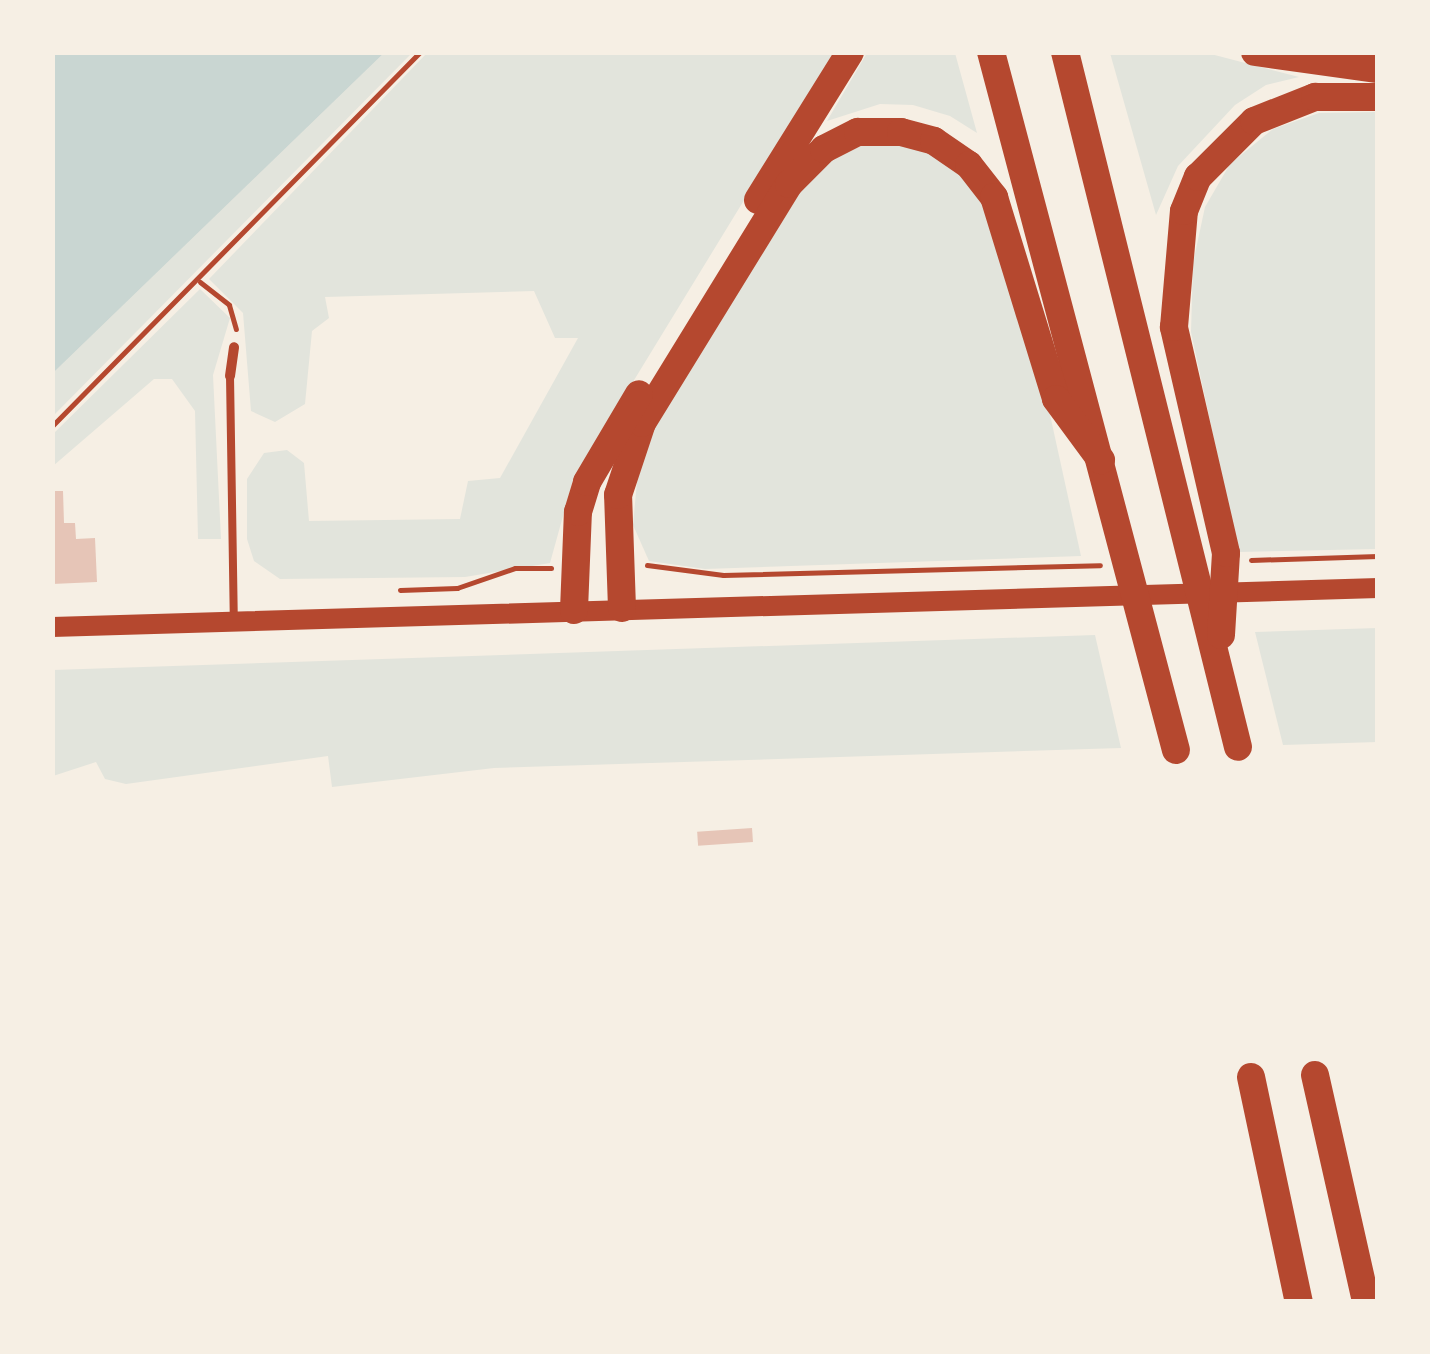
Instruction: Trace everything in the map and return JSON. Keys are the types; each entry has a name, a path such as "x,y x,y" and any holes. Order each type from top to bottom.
{"highway":[{"path":"574,610 574,540 588,482 850,52"},
{"path":"991,52 1176,750"},
{"path":"1064,52 1217,651 1238,748"},
{"path":"1255,52 1378,69"},
{"path":"1217,651 1226,553 1174,327 1184,212 1198,177 1254,121 1315,96 1378,96"},
{"path":"622,608 618,495 642,423 789,184 824,149 858,132 900,132 934,142 970,165 994,197 1056,399 1101,460"},
{"path":"1314,1076 1366,1302"},
{"path":"1251,1077 1299,1302"}],"main road":[{"path":"52,627 1378,588"}],"street":[{"path":"230,376 234,346"}],"lane":[{"path":"230,376 234,621"}],"path":[{"path":"52,426 200,282 420,52"},
{"path":"200,282 228,306 236,320 234,346"},
{"path":"1283,559 1378,556"}],"shaded area":[{"path":"53,52 384,52 384,53 53,373"},
{"path":"384,53 412,53 53,416 53,373"},
{"path":"427,53 834,53 573,480 550,563 465,577 280,579 254,561 247,539 247,479 264,453 287,450 304,463 309,521 460,519 468,481 500,478 578,338 555,338 534,291 325,297 329,318 312,331 305,404 275,422 251,411 243,313 209,279"},
{"path":"867,53 955,53 977,133 950,116 913,105 880,104 827,121"},
{"path":"1110,53 1207,53 1299,77 1266,85 1235,105 1178,166 1156,215"},
{"path":"1377,112 1377,549 1238,552 1191,332 1193,263 1205,207 1230,164 1273,129 1319,113"},
{"path":"898,143 929,151 961,174 983,203 1047,401 1081,556 705,569 649,561 633,525 639,460 653,426 796,192 830,160 863,145"},
{"path":"200,289 230,318 213,375 221,539 198,539 195,411 172,379 154,379 53,466 53,434"},
{"path":"1377,628 1377,742 1283,745 1255,632"},
{"path":"1095,635 1121,748 494,768 332,787 328,756 126,784 105,779 96,762 53,776 53,670"}],"building":[{"path":"52,491 63,491 64,523 75,523 76,539 95,538 97,582 52,584"},
{"path":"752,828 753,842 698,846 697,832"}]}
